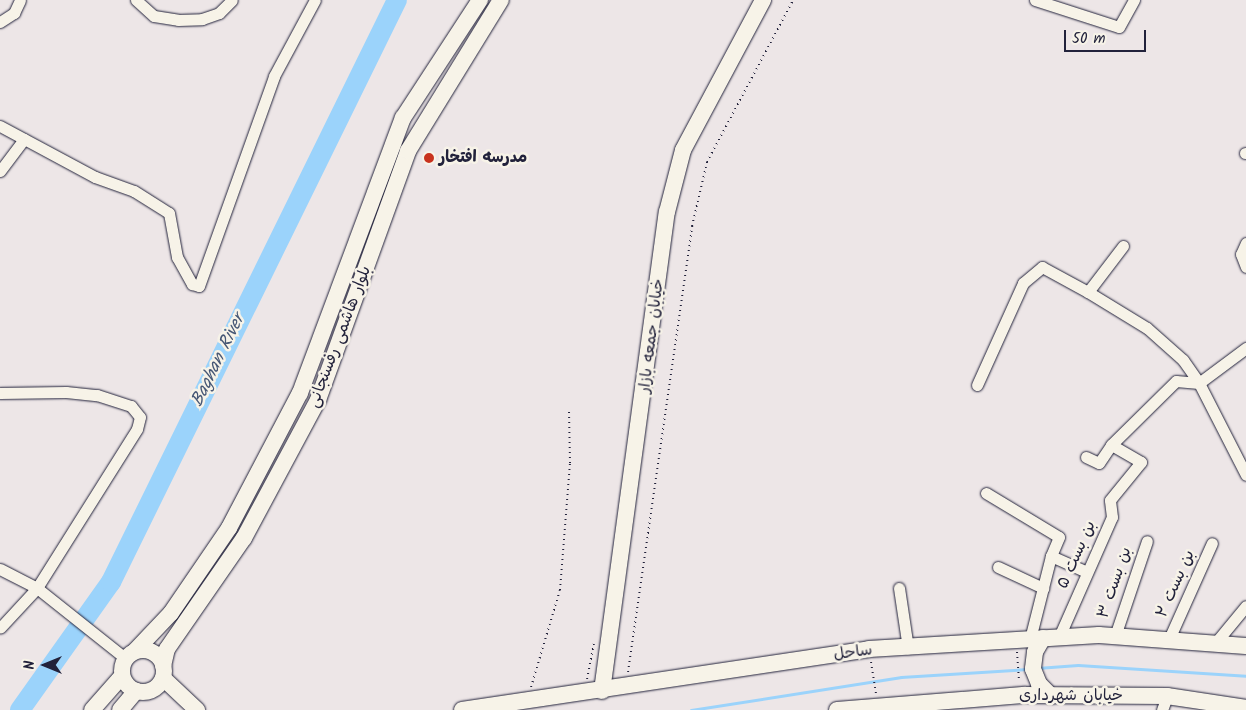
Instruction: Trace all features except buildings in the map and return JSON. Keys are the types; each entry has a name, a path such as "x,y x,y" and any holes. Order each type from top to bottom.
{"main road":[{"name":"بلوار هاشمی رفسنجانی","path":"124,653 171,613 229,528 300,393 403,118 480,0"},
{"name":"بلوار هاشمی رفسنجانی","path":"163,672 167,649 244,538 318,400 408,150 501,0"},
{"name":"خیابان جمعه بازار","path":"602,691 667,212 684,150 763,0"},
{"path":"229,528 244,538"},
{"name":"ساحل","path":"462,710 626,688 869,650 1037,638 1115,636 1217,641 1246,646"},
{"path":"1037,638 1033,669 1039,684 1051,696"},
{"path":"92,710 122,676 124,653 152,652 163,672 197,710"},
{"path":"122,676 136,691 151,691 163,672"},
{"path":"120,710 136,691"},
{"path":"993,710 1023,695"},
{"name":"خیابان شهرداری","path":"837,710 877,705 1023,695 1246,708"}],"street":[{"path":"0,22 14,12 20,0"},
{"path":"136,0 154,16 178,20 202,19 219,13 232,0"},
{"path":"0,126 95,178 134,191 169,213 177,257 192,284 199,286 274,76 315,0"},
{"path":"1035,0 1119,27 1134,0"},
{"path":"0,171 24,139"},
{"path":"1246,243 1241,254 1246,267"},
{"path":"1088,292 1123,246"},
{"path":"977,385 1023,283 1042,267 1147,328 1183,360 1199,383 1246,475"},
{"path":"1086,457 1099,463 1111,445 1176,381 1199,383 1245,350"},
{"path":"0,393 66,392 97,396 131,406 140,417 137,429 37,588 0,628"},
{"name":"بن بست ۵","path":"1037,638 1087,572 1112,517 1110,500 1141,462 1111,445"},
{"path":"986,493 1059,537 1051,556 1043,588 1037,638"},
{"name":"بن بست ۳","path":"1115,636 1147,541"},
{"name":"بن بست ۲","path":"1169,639 1212,543"},
{"path":"1051,556 1087,572"},
{"path":"998,566 1043,588"},
{"path":"0,568 37,588 124,653"},
{"path":"899,588 908,648"},
{"path":"1217,641 1246,606"}],"path":[{"path":"626,688 692,226 705,171 793,0"},
{"path":"527,701 560,590 570,463 569,409"},
{"path":"1023,695 1037,638"},
{"path":"869,650 877,705"}],"waterway":[{"name":"Baghan River","path":"20,710 111,582 397,0"},
{"path":"1037,668 1078,665 1246,676"},
{"path":"691,710 901,677 1028,669"}],"place":[{"name":"مدرسه افتخار","path":"429,158"}]}
